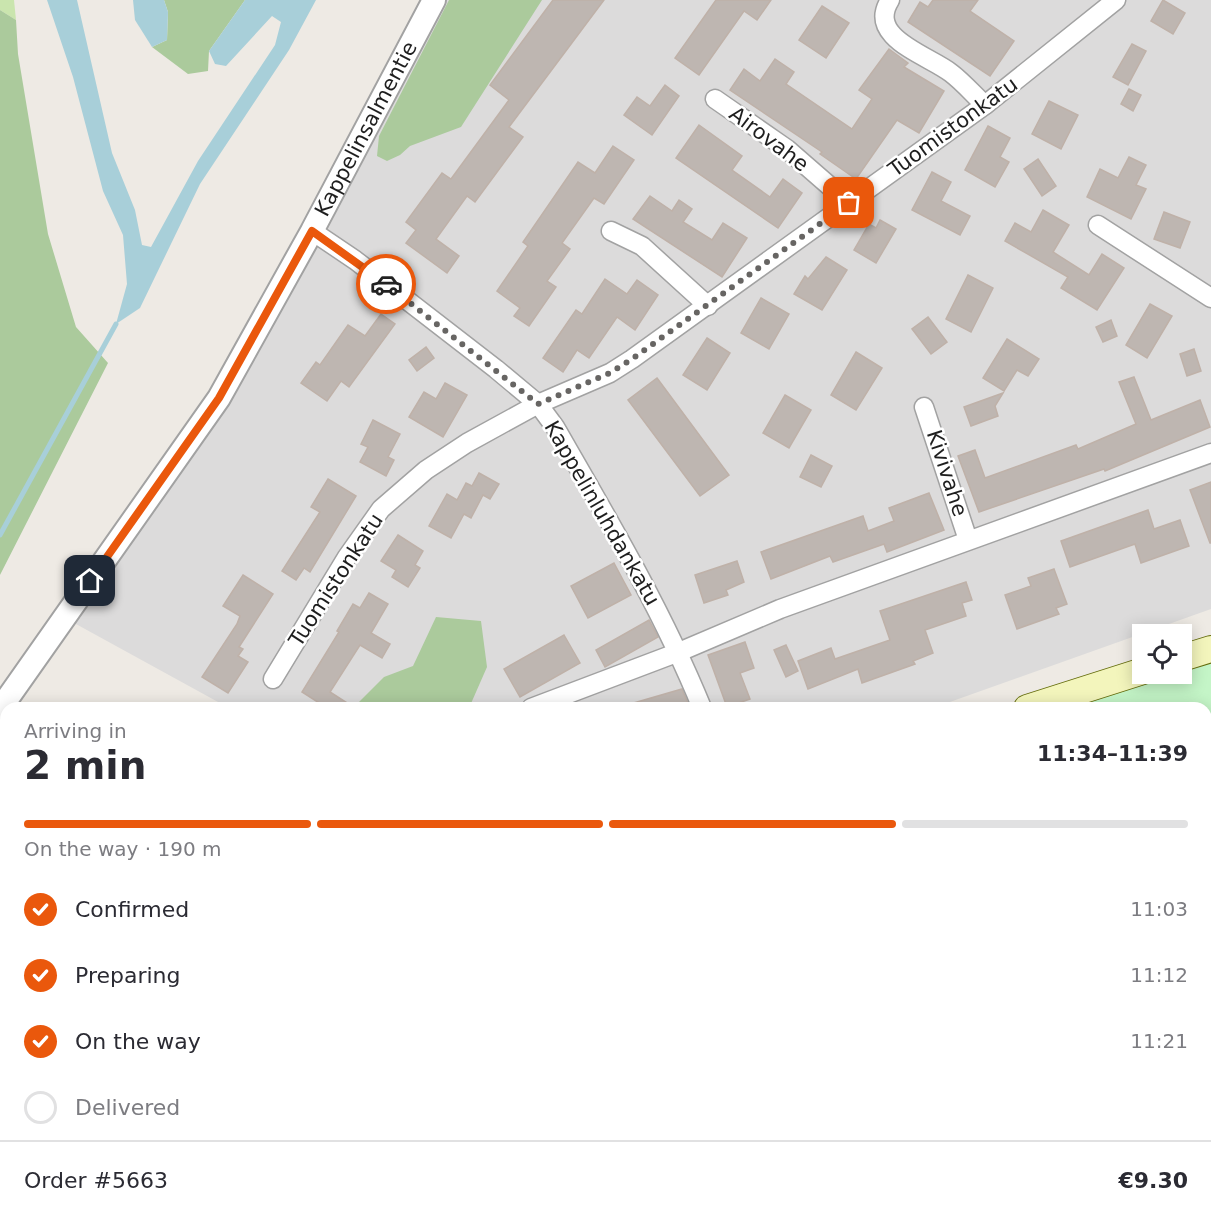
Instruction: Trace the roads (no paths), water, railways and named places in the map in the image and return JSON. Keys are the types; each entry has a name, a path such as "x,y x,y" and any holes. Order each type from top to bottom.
{"main road":[{"path":"1192,655 1211,648"},
{"path":"1045,702 1132,674"}],"street":[{"name":"Kappelinsalmentie","path":"5,702 219,398 312,231 434,0"},
{"path":"890,0 886,8 886,26 894,39 951,73 985,105"},
{"name":"Tuomistonkatu","path":"273,679 347,557 381,509 426,470 467,443 538,404 610,373 708,306 985,105 1116,0"},
{"name":"Airovahe","path":"715,99 787,149 849,203"},
{"path":"1098,225 1211,298"},
{"name":"Kappelinluhdankatu","path":"312,231 431,317 538,404 555,427 649,592 679,652 700,702"},
{"path":"611,231 642,246 708,306"},
{"name":"Kivivahe","path":"924,407 968,540"},
{"path":"547,702 679,652 780,609 1211,453"}],"water":[{"path":"47,0 77,0 112,153 135,210 142,245 151,247 198,161 275,45 281,22 272,16 226,66 215,64 209,51 245,0 316,0 289,50 200,184 140,308 116,324 127,284 123,235 103,191 73,77"},
{"path":"133,0 164,0 168,12 167,40 152,47 135,20"}],"waterway":[{"path":"0,535 116,324"}]}
